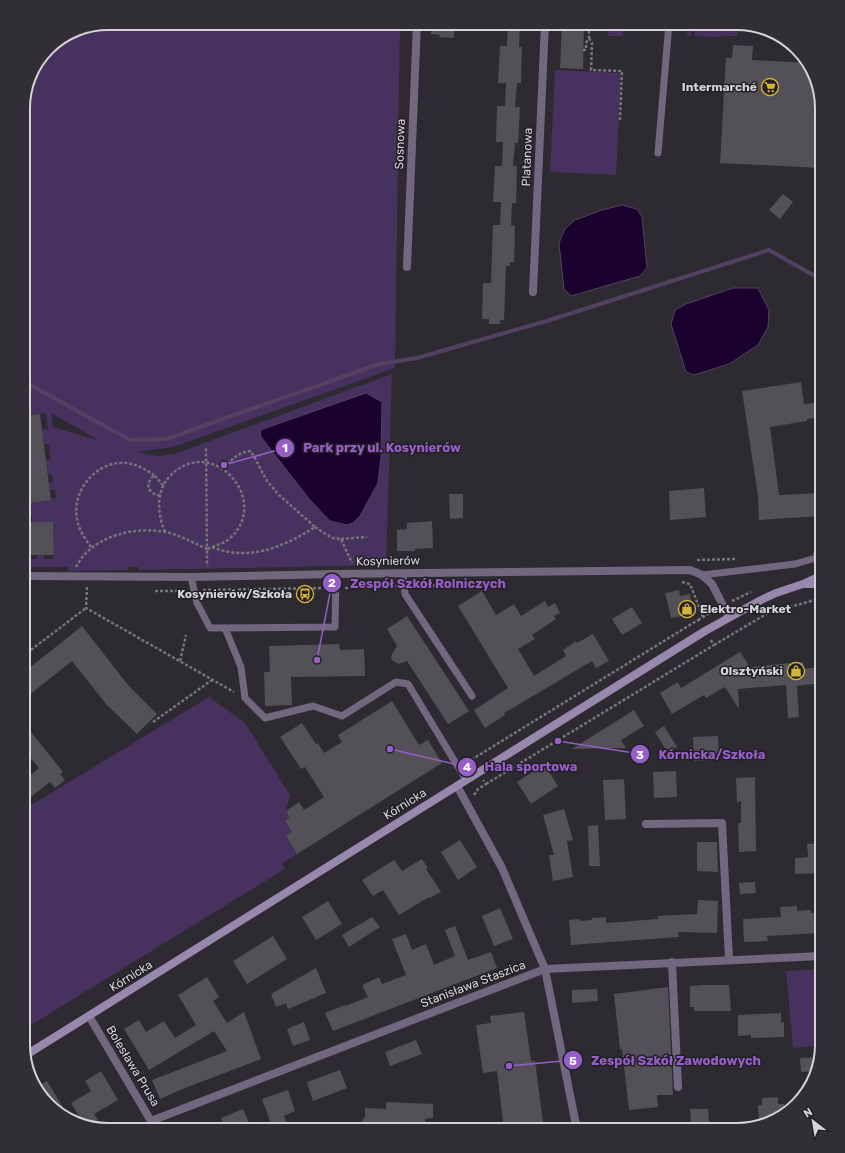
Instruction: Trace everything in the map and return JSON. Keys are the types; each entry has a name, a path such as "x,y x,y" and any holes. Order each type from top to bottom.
{"street":[{"name":"Sosnowa","path":"407,267 417,30"},
{"name":"Platanowa","path":"533,292 545,30"},
{"name":"Kosynierów","path":"30,576 207,577 678,570 690,570 702,574"},
{"path":"702,574 712,584 729,617"},
{"name":"Kórnicka","path":"31,1052 729,617 776,593 815,578"},
{"name":"Kórnicka","path":"803,584 815,584"},
{"path":"457,786 502,868 546,969 576,1123"},
{"path":"646,824 722,822 730,959"},
{"name":"Stanisława Staszica","path":"151,1120 546,969 730,959 815,956"},
{"path":"672,962 678,1087"},
{"name":"Bolesława Prusa","path":"89,1016 151,1120 151,1123"}],"lane":[{"path":"658,153 669,30"},
{"path":"702,574 795,564 815,558"},
{"path":"403,573 405,594 472,696"},
{"path":"191,577 197,603 210,628 335,627 336,574"},
{"path":"225,628 241,667 245,698 265,718 313,706 342,716 396,682 408,684 466,780"}],"path":[{"path":"583,50 586,50 586,43 589,38 590,30"},
{"path":"589,38 592,43 591,70 622,71 620,121"},
{"path":"206,448 207,577"},
{"path":"224,469 236,455 246,451 251,451 267,481 278,494 314,527 332,538 341,539 367,537"},
{"path":"72,577 77,565 87,551 108,538 124,533 147,531 165,532 186,538 207,549 220,544 236,531 243,514 244,502 241,491 235,479 224,469 206,462 185,465 175,471 167,479 160,496 160,517 165,532"},
{"path":"92,547 81,531 76,514 78,496 85,482 100,470 119,463 135,465 147,470 164,486"},
{"path":"154,475 148,486 152,493 160,496"},
{"path":"212,547 226,551 248,553 265,551 293,540 314,527"},
{"path":"341,539 354,568"},
{"path":"86,608 87,577"},
{"path":"678,581 690,584 703,617"},
{"path":"714,645 768,613 815,600"},
{"path":"30,651 86,608"},
{"path":"86,608 245,698"},
{"path":"180,661 186,635"},
{"path":"153,722 212,680"}],"shaded area":[{"path":"103,30 400,30 395,368 173,447 137,452 159,456 174,454 392,374 386,565 139,570 138,567 128,567 128,570 68,571 68,567 30,567 30,559 37,559 38,555 44,555 44,559 53,559 54,555 53,522 32,522 32,515 30,515 30,503 56,498 55,490 50,490 49,483 53,482 52,474 48,475 46,460 51,459 49,444 44,444 42,430 48,429 46,413 30,415 30,103 36,78 43,65 53,53 61,46 78,36","holes":["51,413 100,441 53,427"]},
{"path":"608,30 623,30 623,36 608,36"},
{"path":"687,30 691,30 691,36 687,35"},
{"path":"695,30 737,30 737,36 695,36"},
{"path":"555,70 621,73 616,175 550,172"},
{"path":"622,205 637,209 642,217 647,268 640,276 571,296 564,289 559,243 565,229 575,220 602,210"},
{"path":"733,288 758,288 769,310 768,327 758,345 729,364 694,375 686,372 671,324 675,310 686,304"},
{"path":"366,393 382,402 381,458 378,483 360,516 353,523 347,525 330,521 310,500 261,437 260,430"},
{"path":"209,697 245,723 290,795 286,811 290,818 285,822 292,832 286,836 297,854 282,863 285,869 30,1026 30,806"},
{"path":"815,969 815,1046 793,1048 786,971"}],"building":[{"path":"431,30 455,30 454,38 439,37 440,35 431,34"},
{"path":"508,30 520,30 519,47 522,47 521,83 517,83 515,107 520,107 518,143 515,143 513,166 517,166 516,203 512,203 511,225 515,226 514,262 510,262 510,266 506,266 504,320 500,320 500,324 489,324 489,319 482,319 483,283 491,283 493,225 500,225 501,202 493,202 495,166 502,166 503,142 496,142 497,106 505,106 506,83 498,83 500,46 507,46"},
{"path":"562,30 584,30 583,69 560,68"},
{"name":"Intermarché","path":"733,45 753,46 752,60 800,63 809,78 814,98 815,168 720,163 726,58 732,58"},
{"path":"783,194 793,202 780,219 769,210"},
{"path":"801,382 804,404 815,403 815,418 807,419 807,421 770,427 779,495 815,493 815,516 759,520 758,496 742,391"},
{"path":"40,414 51,500 30,503 30,415"},
{"path":"704,488 706,517 670,520 669,491"},
{"path":"449,494 463,494 463,518 450,519"},
{"path":"432,521 433,548 415,549 415,551 397,551 397,530 407,529 407,523"},
{"path":"30,522 53,522 54,555 30,555"},
{"path":"679,590 680,596 690,594 694,614 671,618 665,593"},
{"path":"482,591 496,615 514,604 521,616 545,601 548,607 555,603 560,613 554,616 556,619 532,635 535,639 518,649 534,676 566,656 563,650 576,641 577,643 593,634 609,661 596,668 592,661 504,713 505,715 485,728 474,710 508,688 458,606"},
{"path":"632,607 642,623 622,635 612,619"},
{"path":"407,616 469,711 448,724 407,661 398,664 391,658 397,646 387,629"},
{"path":"82,626 128,685 157,714 137,734 106,704 72,661 30,694 30,667"},
{"path":"339,644 340,650 364,649 365,676 291,677 292,705 265,706 264,672 270,672 269,646"},
{"path":"740,652 750,667 803,662 803,669 815,668 815,684 797,686 799,717 788,718 786,685 738,689 739,709 725,687 706,698 704,695 672,714 660,693 678,682 681,688"},
{"path":"392,701 419,745 428,740 442,763 297,854 286,836 292,832 285,821 290,818 286,811 299,802 304,810 324,797 305,767 301,769 280,737 302,723 324,753 342,742 338,735"},
{"path":"634,710 644,726 621,740 626,748 572,749"},
{"path":"664,726 677,747 668,753 655,732"},
{"path":"30,731 63,772 60,774 65,780 55,788 50,782 30,798 30,776 39,768 30,757"},
{"path":"718,736 719,760 694,761 693,737"},
{"path":"544,764 558,786 531,804 517,782"},
{"path":"676,771 677,797 654,798 653,772"},
{"path":"755,777 756,851 739,852 738,823 741,823 741,801 737,802 736,778"},
{"path":"624,779 626,819 605,820 603,780"},
{"path":"564,809 573,840 567,841 573,877 553,881 549,855 554,855 543,815"},
{"path":"598,825 600,866 589,866 588,826"},
{"path":"460,840 477,867 458,880 441,852"},
{"path":"697,842 717,842 718,872 697,871"},
{"path":"815,843 815,873 795,874 795,858 808,857 807,844"},
{"path":"422,859 428,868 426,869 441,892 430,898 429,897 399,915 383,890 373,896 362,880 394,860 402,871"},
{"path":"755,882 756,893 740,894 739,883"},
{"path":"698,900 718,901 717,933 678,932 679,937 571,945 569,920 579,919 580,921 606,917 606,923 658,919 658,916 697,914"},
{"path":"328,901 342,924 316,940 302,917"},
{"path":"797,906 797,911 811,910 811,913 815,913 815,933 767,936 768,941 744,942 743,919 781,917 780,907"},
{"path":"500,908 513,939 494,946 482,916"},
{"path":"372,917 380,927 349,947 342,935"},
{"path":"455,926 468,960 491,952 497,968 333,1031 325,1013 368,997 362,985 379,977 382,984 406,975 392,939 406,934 412,950 426,944 434,965 455,956 445,930"},
{"path":"273,936 287,959 247,984 233,961"},
{"path":"316,968 326,993 288,1009 286,1003 276,1007 271,994"},
{"path":"207,977 219,997 213,1001 227,1023 244,1012 261,1059 160,1099 152,1080 227,1051 214,1031 149,1070 124,1029 139,1020 146,1032 164,1021 175,1038 196,1025 178,995"},
{"path":"729,985 731,1011 694,1011 694,1007 690,1007 690,986"},
{"path":"668,987 673,1095 657,1095 658,1107 629,1110 614,994"},
{"path":"597,989 598,1001 572,1003 572,990"},
{"path":"524,1012 531,1061 535,1061 543,1123 503,1123 497,1071 483,1073 476,1025 491,1023 490,1016"},
{"path":"781,1013 781,1023 784,1022 784,1037 751,1038 751,1035 738,1036 738,1015"},
{"path":"304,1022 310,1040 293,1046 287,1029"},
{"path":"416,1040 422,1054 390,1066 385,1052"},
{"path":"814,1057 810,1071 801,1072 800,1058"},
{"path":"340,1070 347,1088 313,1101 307,1082"},
{"path":"101,1071 118,1100 94,1114 98,1120 95,1121 80,1118 71,1103 91,1091 85,1081"},
{"path":"47,1081 64,1109 49,1096 41,1084"},
{"path":"288,1090 295,1111 284,1116 287,1123 271,1123 262,1099"},
{"path":"778,1097 778,1104 784,1104 784,1107 767,1117 759,1119 758,1105 762,1105 762,1098"},
{"path":"386,1102 433,1104 433,1118 425,1119 425,1123 360,1123 365,1117 365,1108 386,1109"},
{"path":"243,1109 249,1123 223,1123 221,1118"},
{"path":"690,1109 708,1109 709,1123 691,1123"}],"waterway":[{"path":"30,385 130,440 166,439 379,364 417,358 550,320 769,250 815,276"}],"place":[{"name":"Intermarché","path":"770,87"},
{"name":"Park przy ul. Kosynierów","path":"224,465"},
{"name":"Kosynierów/Szkoła","path":"305,594"},
{"name":"Elektro-Market","path":"687,609"},
{"name":"Zespół Szkół Rolniczych","path":"317,660"},
{"name":"Olsztyński","path":"796,671"},
{"name":"Kórnicka/Szkoła","path":"558,741"},
{"name":"Hala sportowa","path":"390,749"},
{"name":"Zespół Szkół Zawodowych","path":"509,1066"}]}
